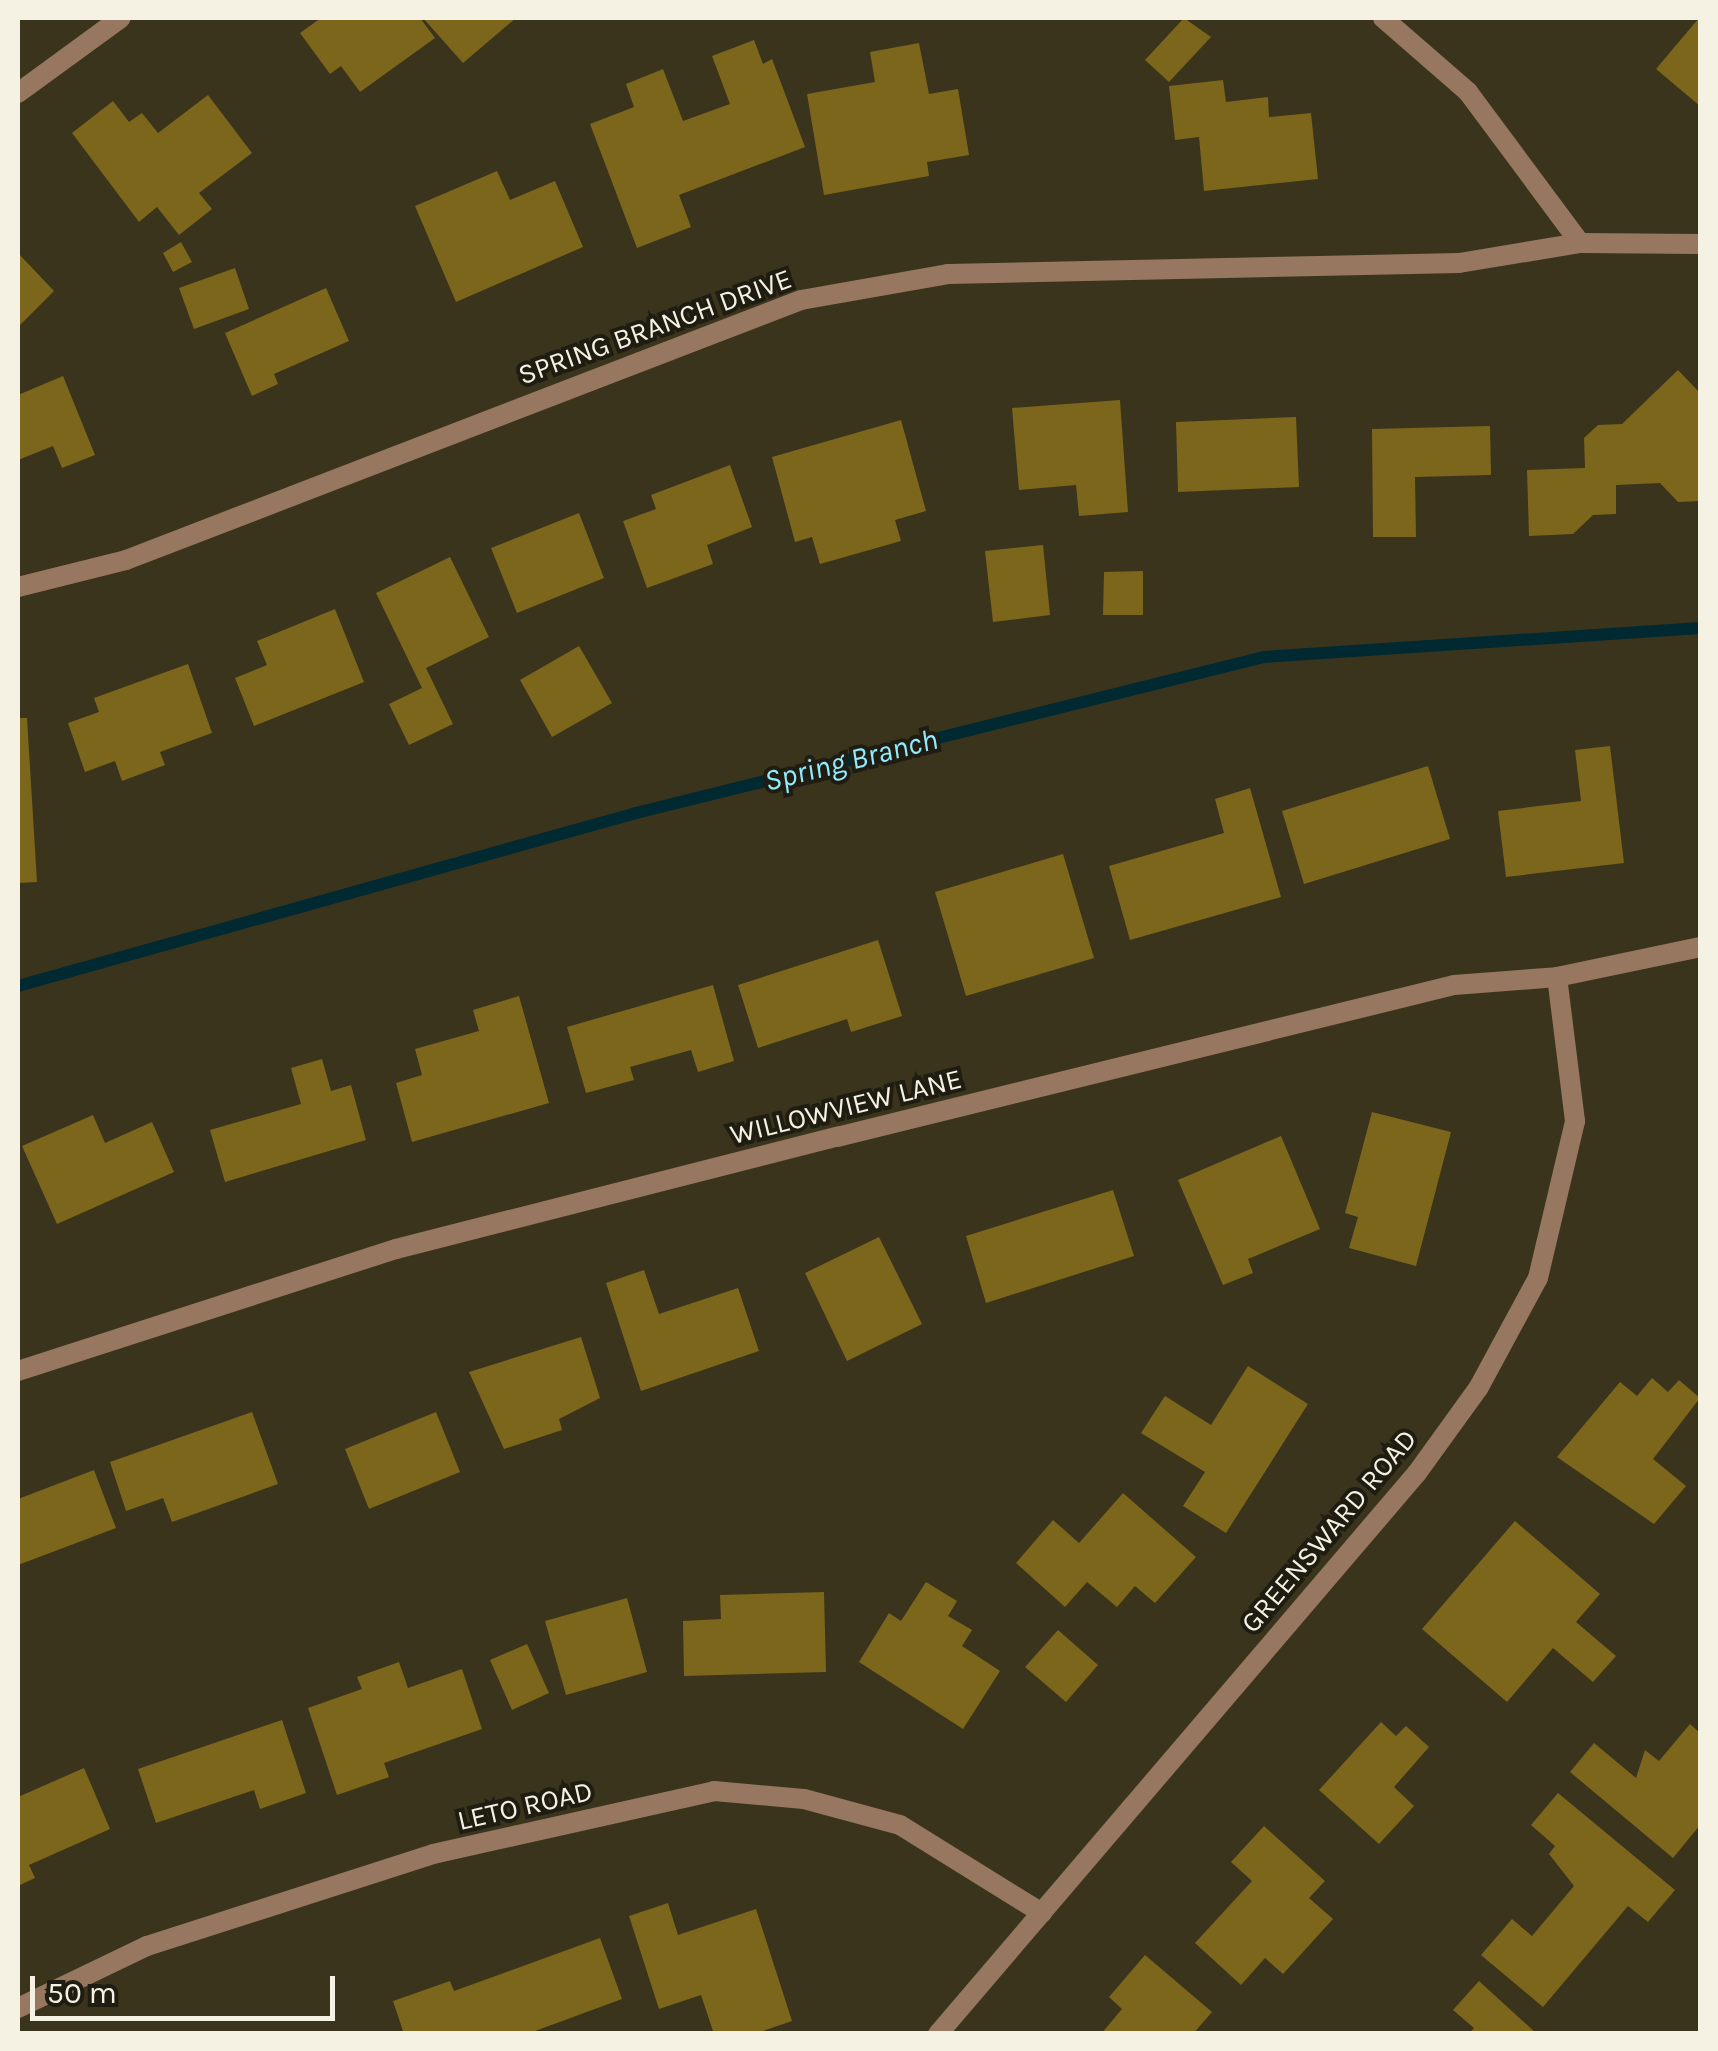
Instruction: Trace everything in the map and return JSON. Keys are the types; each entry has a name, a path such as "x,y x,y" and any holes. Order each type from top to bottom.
{"street":[{"path":"18,94 122,18"},
{"path":"1382,18 1468,92 1580,243"},
{"name":"SPRING BRANCH DRIVE","path":"18,587 126,560 801,300 948,274 1458,264 1580,243 1700,244"},
{"name":"WILLOWVIEW LANE","path":"18,1371 396,1249 1454,985 1557,978 1700,947"},
{"name":"GREENSWARD ROAD","path":"938,2034 1417,1473 1479,1387 1538,1278 1575,1120 1557,978"},
{"name":"LETO ROAD","path":"18,2008 147,1946 433,1854 714,1791 804,1799 900,1825 1042,1913"}],"building":[{"path":"321,18 420,18 435,38 360,92 341,66 330,74 300,33"},
{"path":"423,18 516,18 463,63"},
{"path":"1184,18 1211,37 1169,82 1145,60"},
{"path":"1700,18 1700,106 1656,69"},
{"path":"754,40 763,64 772,59 805,147 679,195 691,227 637,248 590,124 634,107 626,84 663,69 683,121 730,104 712,56"},
{"path":"919,43 929,94 958,89 969,155 927,162 929,176 824,195 807,94 875,82 870,52"},
{"path":"1223,80 1226,102 1268,97 1269,117 1311,113 1318,179 1204,191 1199,137 1175,140 1169,86"},
{"path":"208,95 252,153 199,193 212,209 179,235 157,207 139,222 72,133 113,101 129,122 142,113 158,133"},
{"path":"497,171 510,200 555,181 583,247 456,302 415,206"},
{"path":"181,242 192,262 173,272 163,253"},
{"path":"18,253 54,291 18,327"},
{"path":"235,268 249,309 194,329 179,288"},
{"path":"326,288 349,341 274,374 278,384 252,396 225,333"},
{"path":"1678,370 1700,393 1700,501 1678,502 1660,483 1616,485 1616,514 1593,515 1573,534 1529,536 1527,470 1585,468 1584,438 1598,425 1622,424"},
{"path":"63,376 95,455 62,468 53,446 18,460 18,395"},
{"path":"1120,400 1128,512 1079,516 1076,485 1019,490 1012,408"},
{"path":"1296,417 1299,487 1178,492 1176,422"},
{"path":"901,420 926,511 895,520 901,541 820,564 812,537 795,542 772,457"},
{"path":"1490,426 1491,475 1415,477 1416,537 1373,537 1372,429"},
{"path":"730,465 752,527 707,545 713,564 647,588 623,521 656,509 651,495"},
{"path":"579,513 604,578 517,613 491,548"},
{"path":"1043,545 1050,615 993,622 985,551"},
{"path":"450,557 489,637 426,668 453,724 409,745 389,704 422,688 376,593"},
{"path":"1143,571 1143,615 1103,615 1104,572"},
{"path":"335,609 364,682 254,726 235,678 267,665 257,641"},
{"path":"579,646 612,703 552,737 520,680"},
{"path":"188,664 212,733 160,752 165,765 122,781 115,761 85,772 68,723 99,712 94,698"},
{"path":"18,718 27,718 37,882 18,883"},
{"path":"1610,746 1624,863 1506,877 1498,811 1581,801 1575,750"},
{"path":"1428,766 1450,839 1304,884 1282,811"},
{"path":"1250,788 1281,897 1130,940 1109,866 1224,833 1215,799"},
{"path":"1063,854 1094,958 966,996 935,892"},
{"path":"878,940 902,1016 851,1032 847,1019 758,1048 738,985"},
{"path":"713,985 734,1061 698,1072 691,1050 630,1067 634,1080 586,1093 567,1027"},
{"path":"519,996 549,1103 412,1142 396,1083 422,1075 415,1049 479,1031 473,1010"},
{"path":"322,1059 331,1091 351,1085 366,1140 225,1182 210,1130 301,1104 291,1068"},
{"path":"1372,1112 1451,1132 1416,1266 1349,1248 1358,1217 1345,1213"},
{"path":"93,1115 105,1143 152,1122 174,1172 57,1224 22,1146"},
{"path":"1281,1136 1320,1229 1248,1259 1253,1273 1223,1285 1178,1180"},
{"path":"1113,1190 1134,1256 986,1303 966,1236"},
{"path":"879,1237 922,1324 847,1361 805,1273"},
{"path":"644,1270 659,1314 738,1288 759,1351 641,1391 606,1283"},
{"path":"581,1337 600,1398 559,1419 562,1430 504,1449 469,1372"},
{"path":"1248,1366 1308,1404 1226,1533 1183,1506 1205,1472 1141,1433 1165,1396 1211,1425"},
{"path":"1652,1378 1668,1392 1679,1380 1700,1398 1653,1459 1686,1486 1654,1524 1557,1457 1620,1382 1637,1396"},
{"path":"252,1412 278,1484 172,1522 163,1498 126,1511 110,1462"},
{"path":"436,1412 460,1472 369,1509 345,1449"},
{"path":"94,1470 116,1528 18,1565 18,1499"},
{"path":"1123,1493 1196,1557 1155,1603 1135,1586 1117,1607 1087,1582 1065,1607 1016,1563 1053,1520 1079,1543"},
{"path":"1515,1521 1600,1594 1576,1622 1616,1656 1593,1682 1553,1648 1507,1702 1422,1629"},
{"path":"926,1582 957,1601 948,1616 972,1630 962,1646 1000,1671 963,1729 859,1662 889,1613 901,1621"},
{"path":"824,1592 826,1672 684,1676 683,1621 721,1619 720,1595"},
{"path":"627,1598 647,1672 566,1695 545,1621"},
{"path":"1058,1630 1098,1665 1066,1702 1025,1667"},
{"path":"527,1644 549,1693 512,1710 490,1660"},
{"path":"399,1662 408,1688 462,1669 482,1729 384,1763 389,1777 337,1795 308,1708 362,1689 357,1677"},
{"path":"282,1720 306,1793 260,1809 254,1790 156,1823 138,1769"},
{"path":"1381,1722 1396,1736 1406,1726 1429,1747 1394,1787 1414,1806 1379,1844 1319,1790"},
{"path":"1690,1724 1700,1733 1700,1825 1673,1858 1570,1772 1594,1743 1636,1778 1645,1750 1659,1761"},
{"path":"84,1768 110,1829 29,1865 35,1878 18,1886 18,1797"},
{"path":"1558,1793 1675,1890 1648,1922 1628,1906 1543,2007 1481,1955 1512,1919 1532,1936 1574,1886 1549,1854 1555,1846 1531,1825"},
{"path":"1264,1826 1325,1881 1309,1898 1333,1919 1283,1974 1265,1958 1241,1985 1195,1943 1252,1881 1231,1862"},
{"path":"668,1903 678,1935 756,1909 792,2021 754,2034 714,2034 701,1995 659,2009 629,1916"},
{"path":"600,1938 622,1999 527,2034 404,2034 393,2001 450,1981 454,1991"},
{"path":"1145,1955 1212,2012 1193,2034 1101,2034 1122,2009 1109,1997"},
{"path":"1479,1981 1537,2034 1469,2034 1474,2028 1453,2010"}],"waterway":[{"name":"Spring Branch","path":"18,986 636,813 1264,657 1700,628"}]}
